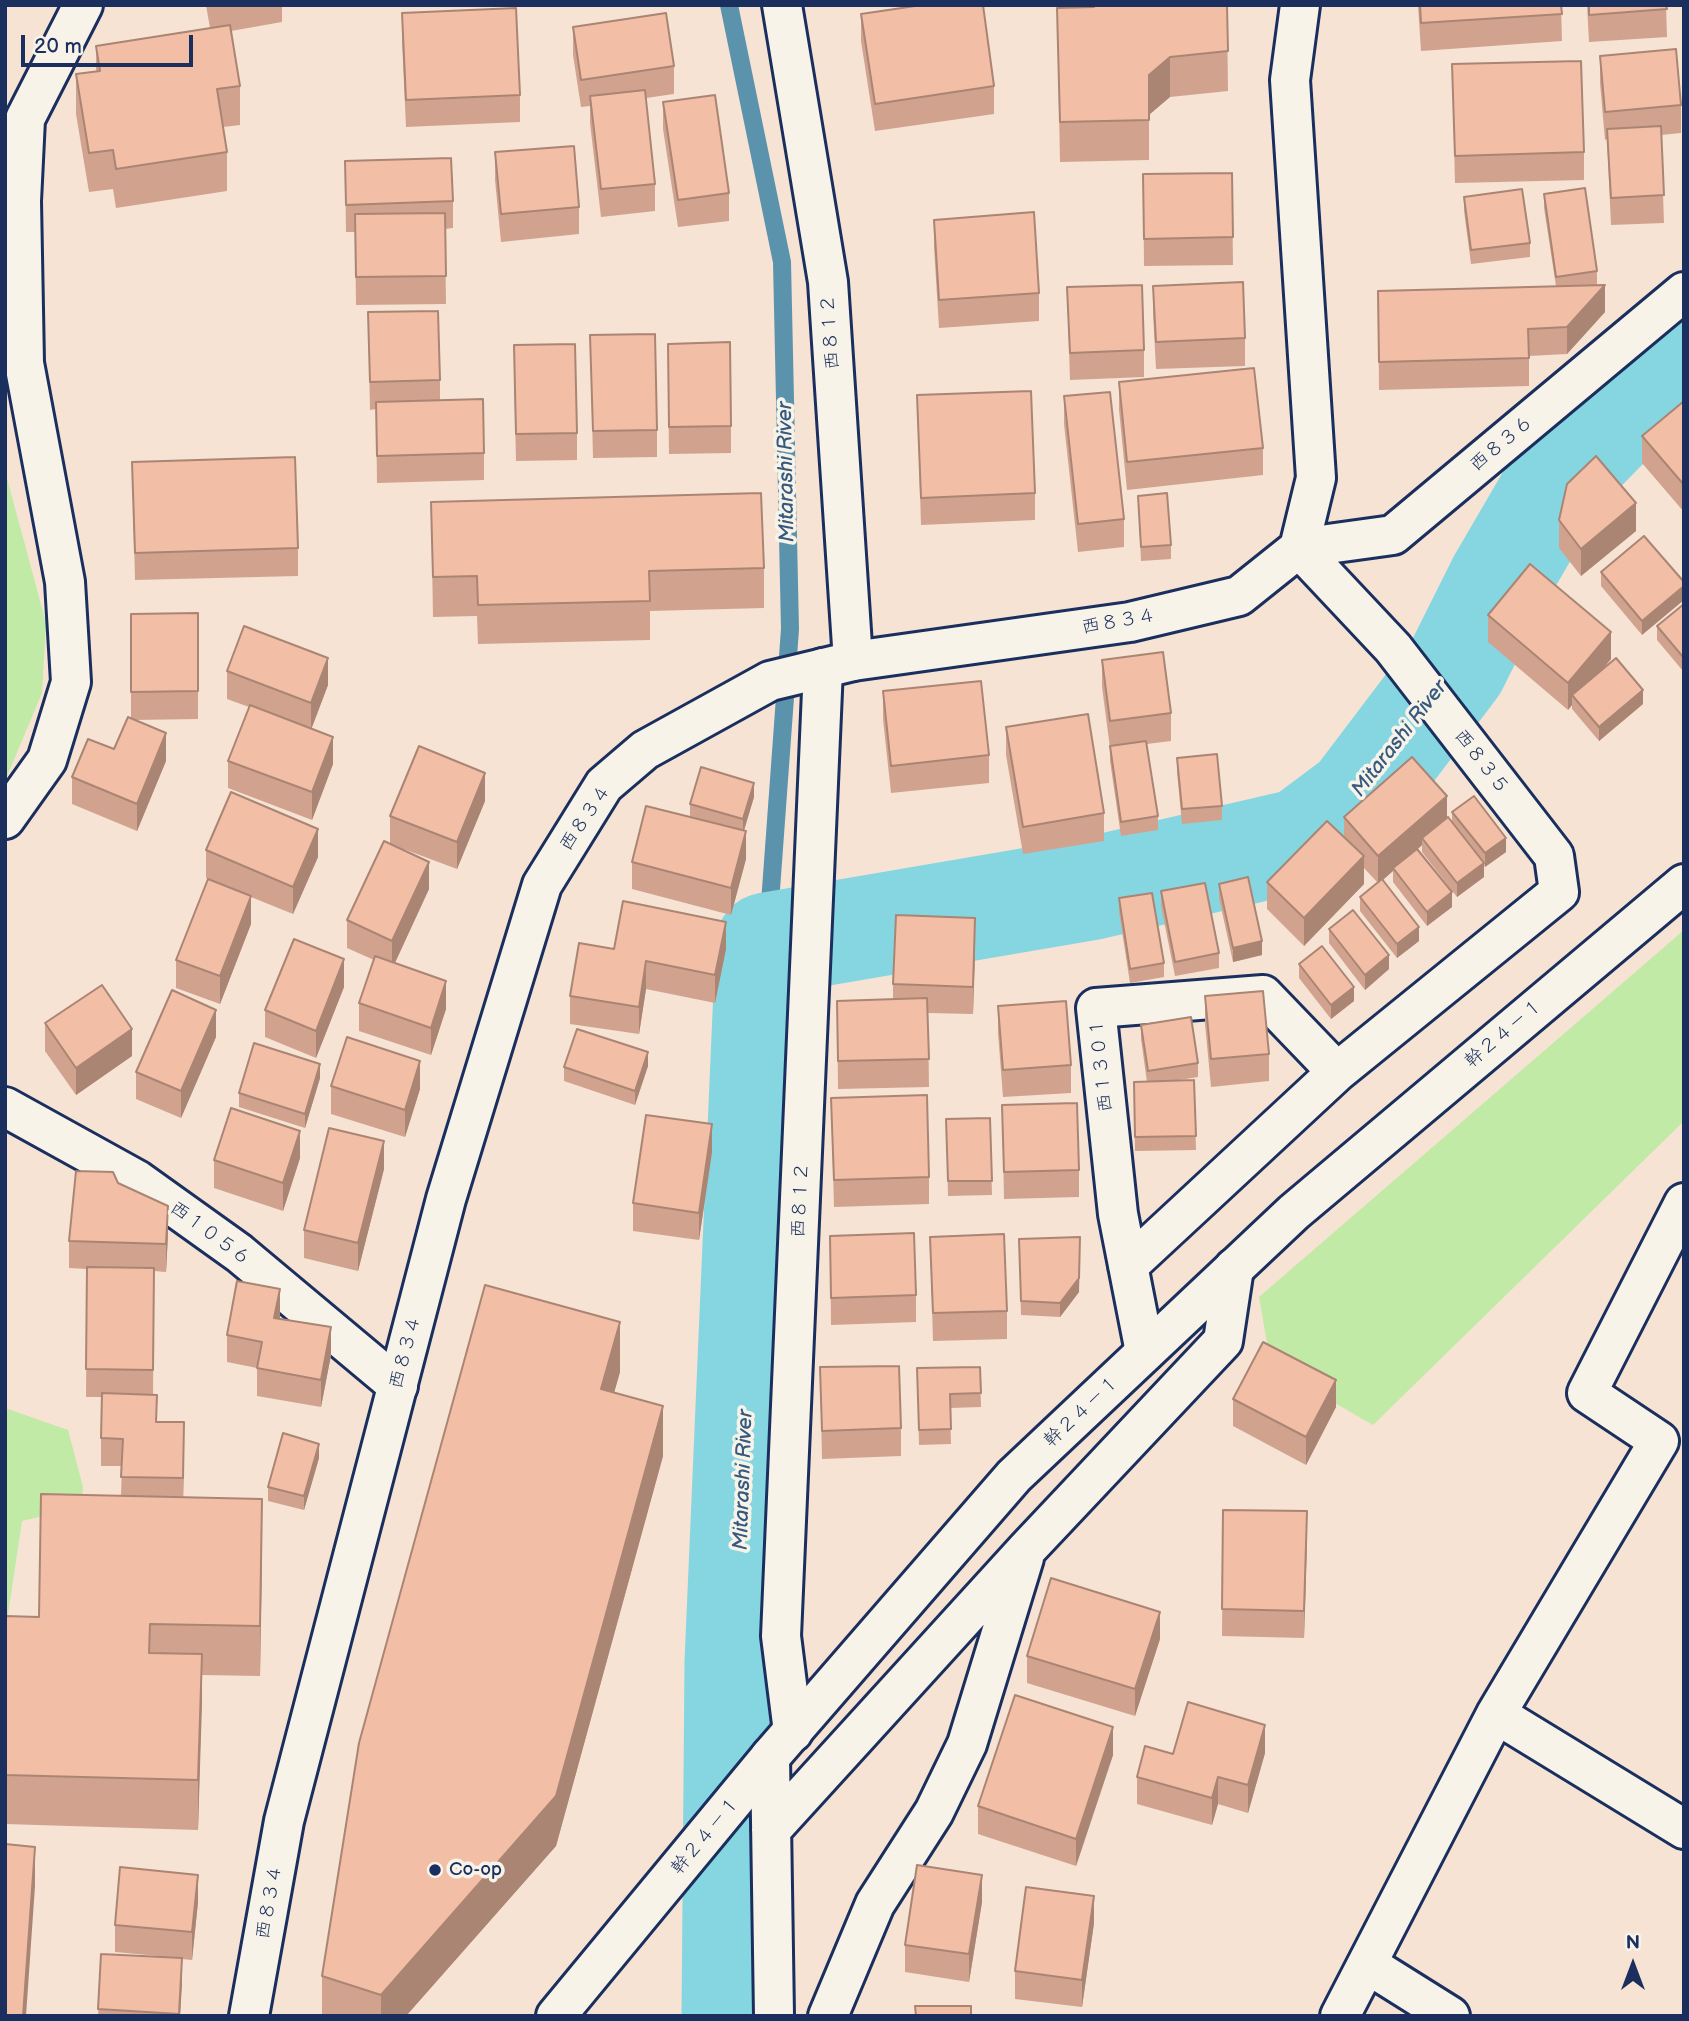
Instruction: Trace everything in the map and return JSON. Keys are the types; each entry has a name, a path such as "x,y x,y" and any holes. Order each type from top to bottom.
{"street":[{"path":"5,819 47,760 71,682 65,582 24,363 21,201 15,118 83,5"},
{"name":"西８１２","path":"774,2016 771,1830 777,1750 813,911 832,666 828,282 782,5"},
{"path":"1299,548 1316,478 1290,79 1300,5"},
{"name":"西８３６","path":"1299,548 1393,536 1684,292"},
{"name":"西８３４","path":"249,2016 284,1821 446,1199 542,885 604,785 646,750 770,681 832,666 1130,622 1239,596 1299,548"},
{"name":"西８３５","path":"1299,548 1393,648 1554,856 1559,892 1338,1072"},
{"name":"幹２４－１","path":"556,2016 777,1750 1014,1476 1294,1212 1684,884"},
{"name":"西１３０１","path":"1145,1352 1118,1214 1096,1008 1264,995 1338,1072"},
{"path":"1128,1266 1338,1072"},
{"name":"西１０５６","path":"5,1107 137,1180 239,1253 398,1386"},
{"path":"1340,2016 1496,1714 1659,1441 1587,1393 1684,1203"},
{"path":"771,1830 1027,1549 1223,1342 1234,1268"},
{"path":"828,2016 875,1904 934,1812 967,1744 1027,1549"},
{"path":"1496,1714 1684,1829"},
{"path":"1367,1964 1450,2016"}],"green space":[{"path":"5,471 46,623 42,693 5,781"},
{"path":"1684,930 1684,1121 1373,1425 1271,1366 1259,1297"},
{"path":"5,1408 68,1430 83,1487 81,1507 22,1521 5,1634"}],"building":[{"path":"922,5 983,5 994,86 875,104 861,14"},
{"path":"1094,5 1227,5 1228,51 1170,57 1149,75 1149,120 1060,122 1057,8"},
{"path":"1420,5 1561,5 1562,14 1421,23"},
{"path":"1589,5 1666,5 1667,9 1589,15"},
{"path":"516,8 520,95 406,100 402,13"},
{"path":"666,13 674,66 581,80 573,27"},
{"path":"230,25 240,86 217,89 227,152 116,169 113,150 89,153 76,74 100,71 96,46"},
{"path":"1676,49 1681,105 1605,112 1600,56"},
{"path":"1581,61 1584,152 1455,156 1452,64"},
{"path":"645,90 655,184 601,189 590,96"},
{"path":"715,95 729,193 678,200 663,102"},
{"path":"1661,126 1664,195 1611,198 1607,129"},
{"path":"574,146 579,207 501,214 495,152"},
{"path":"451,158 453,201 346,205 345,161"},
{"path":"1232,173 1233,237 1144,239 1143,174"},
{"path":"1585,188 1597,271 1556,277 1544,194"},
{"path":"1522,189 1530,243 1471,250 1464,197"},
{"path":"1034,212 1039,293 939,300 934,220"},
{"path":"445,213 446,276 356,277 355,214"},
{"path":"1243,282 1245,338 1156,342 1153,286"},
{"path":"1142,285 1144,350 1070,353 1067,287"},
{"path":"1605,285 1567,327 1528,329 1529,358 1379,362 1378,291"},
{"path":"438,311 440,380 370,382 368,312"},
{"path":"655,334 657,430 593,431 590,335"},
{"path":"730,342 731,426 669,427 668,344"},
{"path":"575,344 577,433 516,434 514,345"},
{"path":"1254,368 1263,448 1127,462 1119,382"},
{"path":"1031,391 1035,493 921,498 917,395"},
{"path":"1110,392 1124,519 1078,524 1064,396"},
{"path":"483,399 484,453 377,456 376,402"},
{"path":"1684,401 1684,485 1642,436"},
{"path":"1596,456 1636,503 1581,549 1559,520 1567,484"},
{"path":"295,457 298,548 135,553 132,462"},
{"path":"761,493 764,568 649,571 650,601 478,605 477,576 433,577 431,502"},
{"path":"1167,493 1171,545 1141,547 1138,496"},
{"path":"1644,536 1684,582 1684,586 1642,621 1601,572"},
{"path":"1530,564 1611,632 1568,683 1488,615"},
{"path":"1684,604 1684,656 1683,657 1657,626"},
{"path":"198,613 198,691 131,692 131,614"},
{"path":"244,626 328,658 311,703 227,671"},
{"path":"1163,652 1171,713 1110,721 1102,660"},
{"path":"1616,658 1643,690 1599,727 1572,695"},
{"path":"981,681 989,755 891,766 883,691"},
{"path":"250,705 333,737 312,792 228,761"},
{"path":"1088,714 1104,813 1023,827 1006,727"},
{"path":"128,717 166,733 137,804 72,777 88,739 114,749"},
{"path":"1146,741 1158,816 1121,822 1110,746"},
{"path":"419,746 485,773 457,842 390,816"},
{"path":"1217,754 1222,806 1182,809 1177,758"},
{"path":"1412,757 1447,796 1378,856 1344,817"},
{"path":"701,767 754,783 743,819 690,804"},
{"path":"231,792 318,829 293,887 206,850"},
{"path":"1474,796 1506,838 1485,853 1452,812"},
{"path":"646,806 746,831 731,888 632,862"},
{"path":"1448,817 1484,863 1457,883 1422,838"},
{"path":"1327,821 1364,856 1304,918 1267,882"},
{"path":"384,841 429,862 392,941 347,920"},
{"path":"1417,849 1452,892 1427,912 1393,868"},
{"path":"1248,877 1262,941 1233,948 1219,884"},
{"path":"208,879 251,896 220,976 176,960"},
{"path":"1382,879 1419,927 1397,944 1360,897"},
{"path":"1205,883 1219,953 1175,962 1161,891"},
{"path":"1152,893 1164,963 1130,969 1119,898"},
{"path":"623,901 726,922 715,975 646,961 639,1007 570,996 579,943 614,949"},
{"path":"1353,910 1389,955 1365,975 1329,929"},
{"path":"896,915 975,918 973,987 893,984"},
{"path":"294,939 344,959 316,1031 265,1010"},
{"path":"1322,946 1354,987 1331,1005 1299,964"},
{"path":"375,956 446,981 431,1028 359,1003"},
{"path":"102,985 132,1029 76,1068 45,1023"},
{"path":"172,990 216,1010 181,1091 136,1072"},
{"path":"1263,991 1269,1054 1211,1059 1205,996"},
{"path":"927,998 929,1059 838,1061 837,1001"},
{"path":"1066,1001 1071,1065 1003,1070 998,1006"},
{"path":"1191,1017 1198,1063 1148,1071 1141,1025"},
{"path":"577,1029 648,1052 635,1091 564,1067"},
{"path":"347,1037 420,1061 405,1110 331,1086"},
{"path":"254,1043 320,1064 305,1114 239,1093"},
{"path":"1194,1080 1196,1136 1135,1137 1134,1082"},
{"path":"927,1095 929,1177 834,1180 831,1098"},
{"path":"1077,1103 1079,1170 1004,1172 1002,1105"},
{"path":"231,1108 300,1131 283,1183 214,1160"},
{"path":"646,1115 712,1124 699,1213 633,1203"},
{"path":"990,1118 992,1181 948,1181 946,1119"},
{"path":"329,1128 384,1141 358,1243 304,1230"},
{"path":"76,1171 113,1172 118,1183 168,1206 166,1244 69,1241"},
{"path":"914,1233 916,1295 831,1298 830,1236"},
{"path":"1004,1234 1007,1311 933,1313 930,1237"},
{"path":"1080,1237 1079,1278 1060,1303 1021,1301 1019,1239"},
{"path":"87,1267 154,1268 153,1370 86,1369"},
{"path":"237,1281 280,1289 274,1318 331,1327 321,1380 257,1368 262,1342 227,1335"},
{"path":"485,1285 620,1322 601,1389 663,1406 556,1796 381,1995 322,1976 359,1743"},
{"path":"1263,1342 1336,1380 1306,1437 1233,1399"},
{"path":"899,1366 901,1428 822,1431 820,1367"},
{"path":"980,1367 981,1393 950,1394 951,1429 919,1430 917,1368"},
{"path":"102,1393 157,1395 156,1422 184,1422 183,1478 121,1477 123,1439 101,1438"},
{"path":"283,1433 319,1444 304,1496 268,1487"},
{"path":"41,1494 262,1499 260,1626 150,1624 149,1653 202,1654 198,1780 5,1775 5,1616 39,1617"},
{"path":"1223,1510 1307,1511 1304,1611 1222,1609"},
{"path":"1051,1578 1160,1612 1135,1689 1027,1656"},
{"path":"1015,1695 1113,1727 1076,1839 978,1806"},
{"path":"1188,1702 1265,1725 1248,1785 1218,1777 1212,1798 1137,1777 1145,1746 1173,1754"},
{"path":"5,1844 35,1847 23,2016 5,2016"},
{"path":"917,1865 982,1875 969,1954 905,1945"},
{"path":"120,1867 198,1875 192,1932 115,1925"},
{"path":"1026,1887 1094,1896 1082,1980 1015,1971"},
{"path":"101,1954 182,1958 179,2014 98,2009"},
{"path":"915,2006 971,2006 971,2016 916,2016"}],"waterway":[{"name":"Mitarashi River","path":"729,5 782,262 790,629 767,944"},
{"name":"Mitarashi River","path":"733,2016 736,1662 767,944 1089,889 1301,840 1356,799 1456,667 1499,581 1562,473 1618,416 1684,362"}],"place":[{"name":"Co-op","path":"435,1870"}]}
